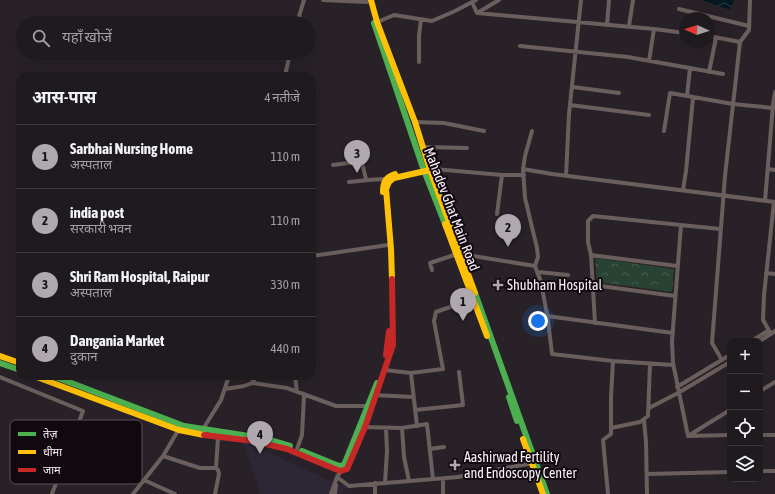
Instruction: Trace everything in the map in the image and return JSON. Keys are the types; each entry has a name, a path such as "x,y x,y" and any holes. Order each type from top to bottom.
{"street":[{"path":"299,16 304,0"},
{"path":"324,0 368,1"},
{"path":"477,14 499,0"},
{"path":"566,176 570,105 581,0"},
{"path":"607,25 609,0"},
{"path":"629,26 633,0"},
{"path":"722,360 712,343 720,230 732,104 740,42 749,30 750,26 750,0"},
{"name":"Mahadev Ghat Main Road","path":"368,1 396,85 459,254 473,299 534,462 543,494"},
{"path":"428,169 415,122 376,23 394,16 432,21 474,1 477,14"},
{"path":"679,9 750,26"},
{"path":"477,14 654,28 679,32"},
{"path":"419,62 419,36 421,19"},
{"path":"649,61 654,28"},
{"path":"709,72 716,38 740,42"},
{"path":"520,46 628,57 723,74"},
{"path":"286,72 288,60"},
{"path":"687,96 690,68"},
{"path":"573,87 619,93"},
{"path":"765,201 768,169 773,147 773,111 775,92"},
{"path":"664,131 670,93 773,111"},
{"path":"683,190 693,98"},
{"path":"570,105 649,115"},
{"path":"415,122 444,123 484,131"},
{"path":"532,131 525,156 525,198 538,257 535,266 542,282 552,354 613,361 673,365"},
{"path":"423,147 467,148"},
{"path":"333,165 356,162 362,163 366,179"},
{"path":"363,427 368,406 385,370 392,345 393,335 391,234 386,189 389,182 394,178 428,169"},
{"path":"349,182 363,181 366,179 385,179 391,175 428,169 502,175 524,175"},
{"path":"524,169 566,176 774,202 773,235 766,273 763,320 770,332"},
{"path":"768,169 775,170"},
{"path":"497,214 502,175"},
{"path":"45,380 180,428 218,436 253,441 287,449 340,469 347,469 374,395 388,346 388,245 383,192 385,179"},
{"path":"595,322 591,255 588,242 588,221 593,216 720,230"},
{"path":"681,225 675,296 673,365 688,436"},
{"path":"316,255 388,245"},
{"path":"459,254 547,494"},
{"path":"432,270 430,263 459,254 535,266"},
{"path":"591,255 678,266"},
{"path":"538,272 568,275"},
{"path":"766,273 775,274"},
{"path":"593,285 675,296"},
{"path":"385,370 411,373 443,369 434,320 436,312 473,299"},
{"path":"547,316 673,333"},
{"path":"758,338 775,331"},
{"path":"763,338 770,332"},
{"path":"0,356 16,362"},
{"path":"677,387 727,357"},
{"path":"608,494 604,440 611,434 613,361"},
{"path":"0,363 16,369"},
{"path":"611,428 640,422 648,416 650,364"},
{"path":"649,408 678,393 727,364"},
{"path":"414,410 463,405 459,372"},
{"path":"411,373 417,426"},
{"path":"0,377 83,411 80,420"},
{"path":"63,380 180,428 203,429 263,438 297,449 340,469"},
{"path":"203,429 221,400 228,380"},
{"path":"295,380 296,392"},
{"path":"763,389 775,382"},
{"path":"225,389 252,383 287,388 336,406 368,406"},
{"path":"297,449 302,435 304,395"},
{"path":"374,395 413,397"},
{"path":"688,436 727,412"},
{"path":"644,420 647,494"},
{"path":"363,427 386,429 427,424 433,479"},
{"path":"142,483 163,456 180,428"},
{"path":"402,428 404,457 409,481"},
{"path":"385,483 387,451 386,429"},
{"path":"688,436 727,435"},
{"path":"763,435 775,435"},
{"path":"215,494 219,474 216,468 218,436"},
{"path":"430,450 444,447"},
{"path":"163,456 200,468 216,468"},
{"path":"337,477 349,486 478,474 534,462"},
{"path":"331,494 340,469"},
{"path":"763,471 775,471"},
{"path":"647,474 727,472"},
{"path":"335,494 337,477"},
{"path":"443,478 443,494"},
{"path":"144,480 175,494"},
{"path":"375,483 375,494"},
{"path":"52,494 56,484"},
{"path":"133,494 141,484"}],"shaded area":[{"path":"242,440 328,480 349,486 341,494 260,494"}],"green space":[{"path":"595,258 674,269 672,292 597,282"}],"water":[{"path":"702,0 734,0 730,10"}],"traffic: fast":[{"path":"374,23 423,168 445,224"},
{"path":"475,293 547,494"},
{"path":"0,363 16,369"},
{"path":"63,380 184,426 263,438 290,446"},
{"path":"302,451 339,466 344,465 377,383"},
{"path":"509,397 517,421"}],"traffic: slow":[{"path":"371,0 377,22 415,122 430,170 475,293"},
{"path":"392,279 386,189 389,182 394,178 430,170"},
{"path":"383,192 385,181 395,174"},
{"path":"445,224 487,336"},
{"path":"0,356 16,362"},
{"path":"45,380 179,430 204,435"},
{"path":"523,439 543,494"}],"traffic: jam":[{"path":"204,435 253,441 287,449 335,469 341,471 347,469 365,427 393,345 392,279"},
{"path":"386,355 389,331"}],"place":[{"name":"Shri Ram Hospital, Raipur","path":"357,173"},
{"name":"india post","path":"508,247"},
{"name":"Shubham Hospital","path":"498,285"},
{"name":"Sarbhai Nursing Home","path":"463,321"},
{"name":"Dangania Market","path":"260,454"},
{"name":"Aashirwad Fertility and Endoscopy Center","path":"455,465"}]}
